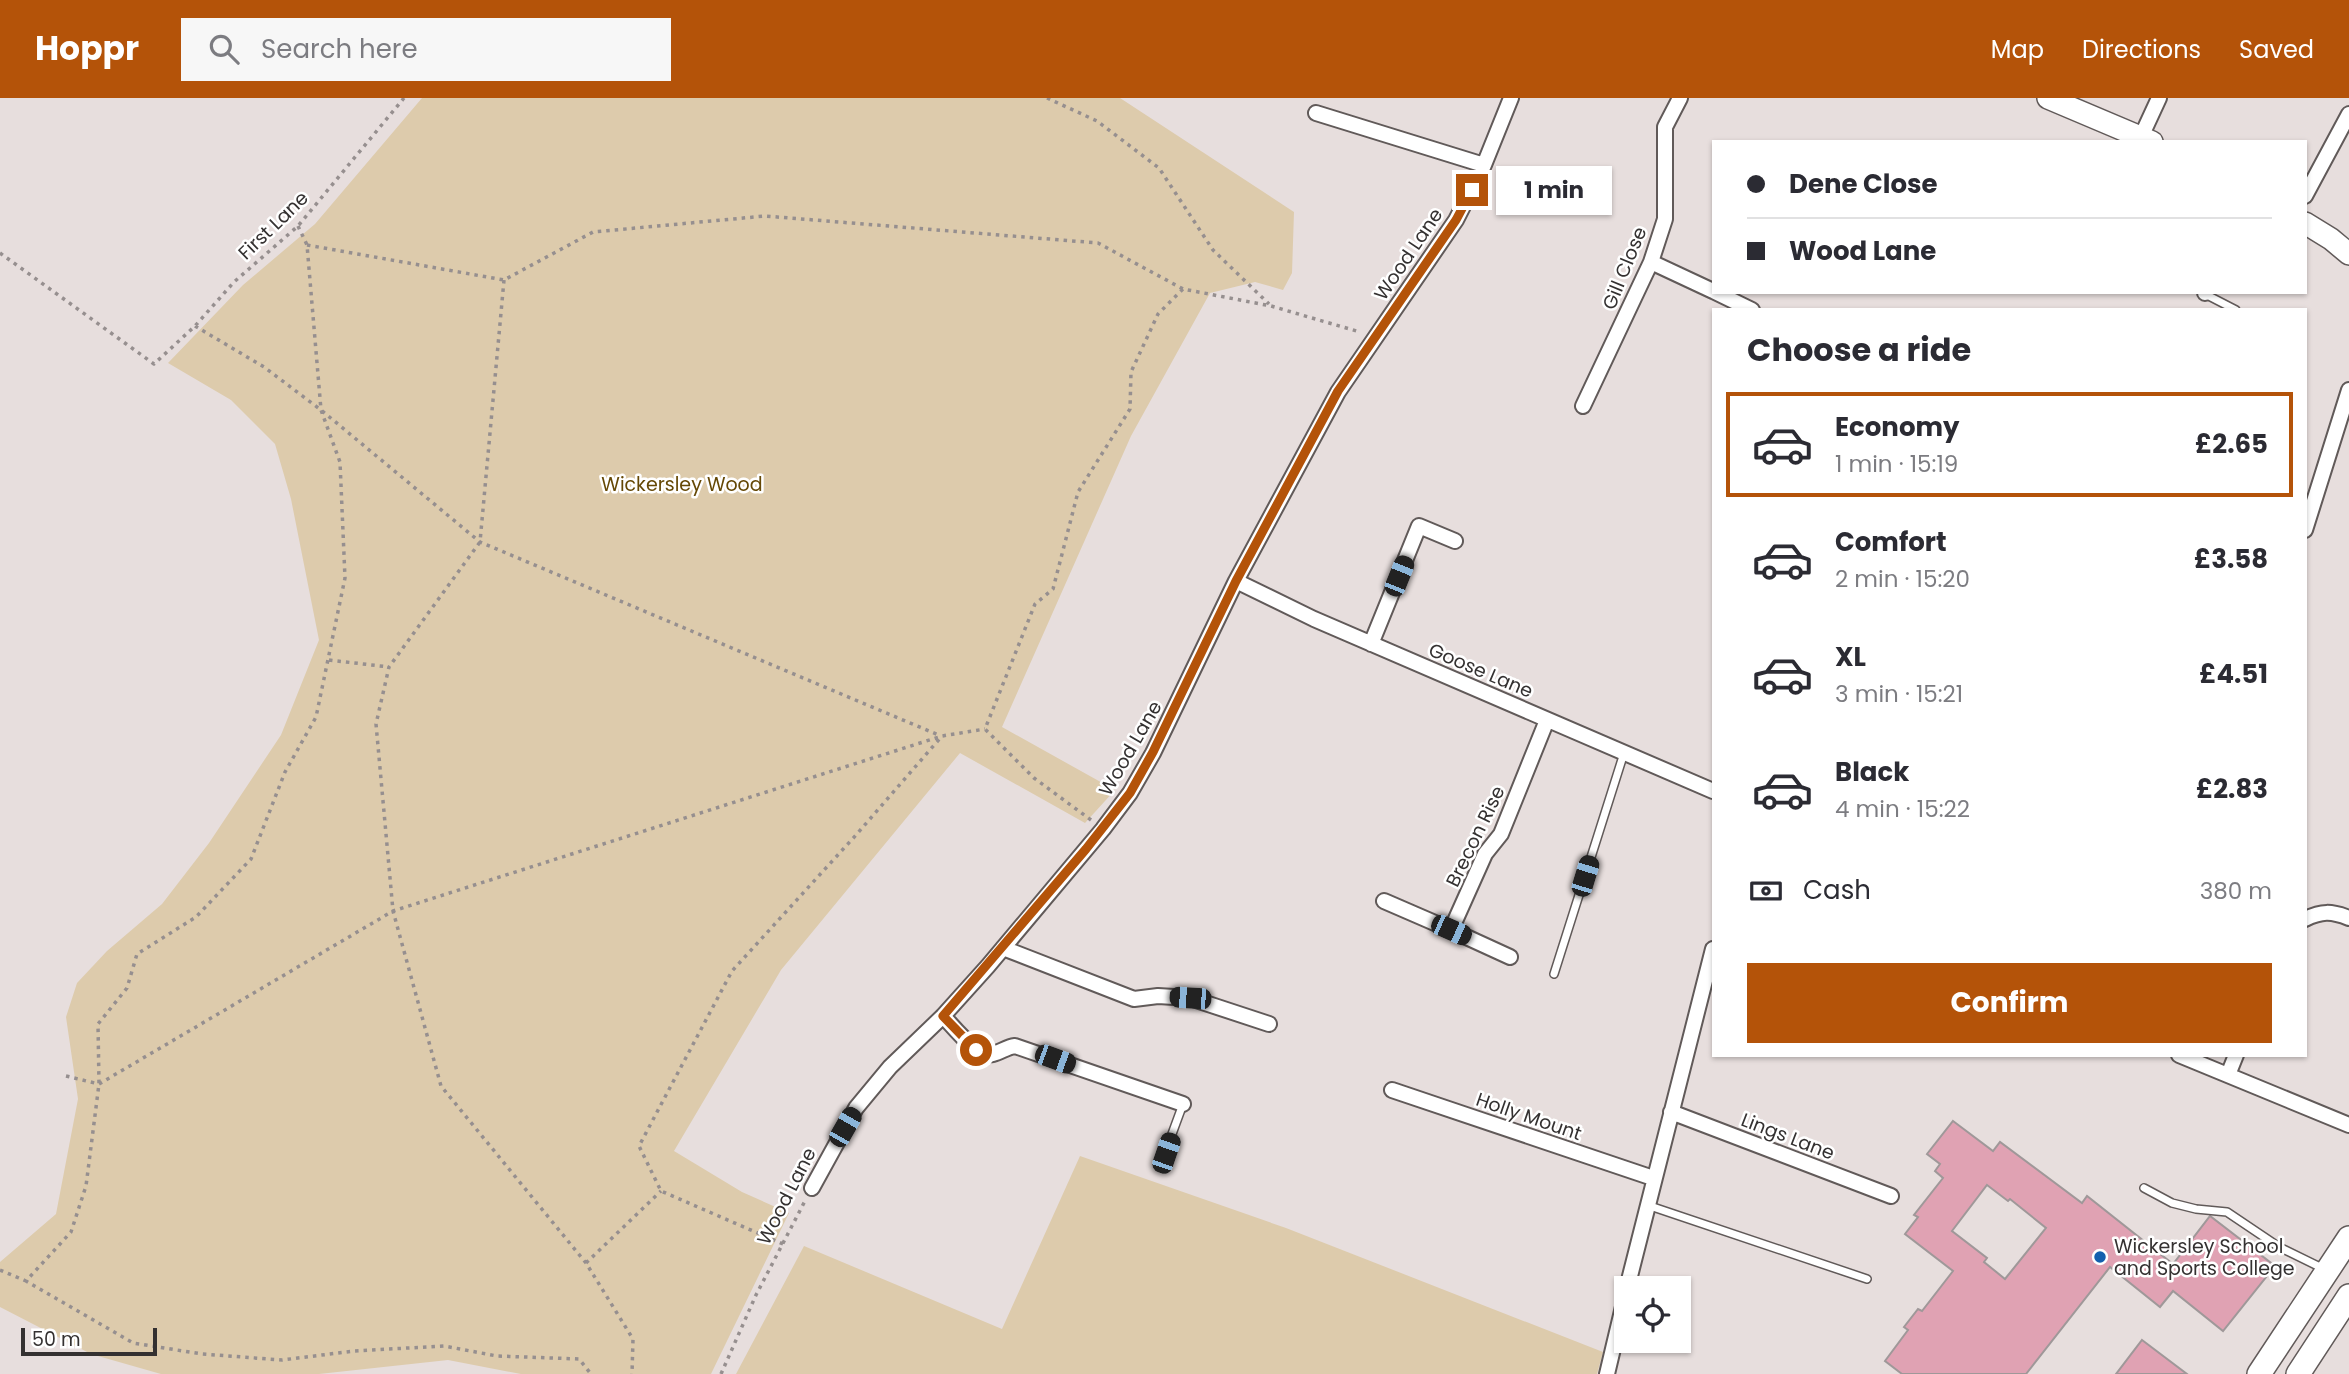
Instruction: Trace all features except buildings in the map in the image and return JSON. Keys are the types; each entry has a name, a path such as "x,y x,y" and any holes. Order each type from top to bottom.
{"main road":[{"path":"2048,98 2146,139"},
{"path":"2307,224 2349,254"},
{"path":"2259,1374 2349,1238"},
{"path":"2298,1374 2349,1296"}],"street":[{"name":"Wood Lane","path":"812,1188 856,1108 890,1067 943,1016 1003,948 1130,793 1153,752 1236,581 1338,391 1456,220 1484,165 1511,98"},
{"name":"Gill Close","path":"1583,406 1651,261 1665,219 1665,127 1680,98"},
{"path":"2146,139 2159,98"},
{"path":"1316,113 1484,165"},
{"path":"2307,192 2349,114"},
{"path":"1651,261 1712,291"},
{"path":"1734,296 1749,308"},
{"path":"2307,524 2349,390"},
{"path":"1371,644 1419,526 1455,541"},
{"name":"Goose Lane","path":"1236,581 1371,644 1712,791"},
{"name":"Brecon Rise","path":"1451,930 1485,854 1501,834 1547,720"},
{"path":"1384,901 1510,957"},
{"path":"2307,918 2322,912 2333,912 2349,918"},
{"path":"1003,948 1134,999 1158,996 1190,998 1269,1024"},
{"path":"1630,1276 1712,953"},
{"path":"943,1016 976,1050 985,1054 994,1054 1015,1046 1182,1104"},
{"path":"2184,1057 2349,1125"},
{"path":"2228,1075 2235,1057"},
{"name":"Holly Mount","path":"1392,1090 1653,1178"},
{"name":"Lings Lane","path":"1671,1112 1891,1196"},
{"path":"1607,1374 1614,1345"},
{"path":"2309,1374 2316,1347"}],"lane":[{"path":"2206,294 2232,308"},
{"path":"1553,974 1624,753"},
{"path":"1166,1153 1182,1104"},
{"path":"2144,1188 2172,1203 2227,1212 2279,1247 2328,1271"},
{"path":"1647,1205 1867,1279"}],"path":[{"name":"First Lane","path":"0,253 154,364 195,326 234,282 298,226 404,98"},
{"path":"1047,98 1097,121 1159,169 1213,250 1271,306"},
{"path":"307,246 504,280 593,232 765,216 1098,243 1183,289 1271,306 1375,336"},
{"path":"26,1281 71,1232 86,1186 99,1084 98,1024 127,988 137,954 196,917 251,859 285,772 316,717 345,578 340,462 320,410 307,246 298,226"},
{"path":"504,280 480,542 389,667 376,724 393,911 441,1086 586,1263 633,1339 632,1374"},
{"path":"985,729 1035,604 1053,589 1078,492 1129,409 1131,372 1158,314 1183,289"},
{"path":"195,326 264,367 480,542 942,736"},
{"path":"328,660 389,667"},
{"path":"66,1076 99,1084 393,911 942,736 985,729"},
{"path":"985,729 1034,778 1071,803 1102,829"},
{"path":"783,1244 661,1191 639,1146 732,971 942,736"},
{"name":"Wood Lane","path":"721,1374 756,1295 812,1188"},
{"path":"586,1263 661,1191"},
{"path":"0,1270 26,1281 133,1343 202,1354 282,1360 354,1351 444,1346 497,1356 579,1359 591,1374"}],"green space":[{"name":"Wickersley Wood","path":"422,98 1120,98 1294,212 1292,273 1283,290 1255,282 1210,293 1131,436 1002,727 1115,790 1085,823 960,753 781,970 674,1151 742,1192 789,1213 711,1374 521,1374 448,1360 319,1374 161,1374 91,1354 0,1307 0,1262 56,1214 78,1099 66,1017 77,983 107,951 162,904 209,843 281,735 319,640 291,499 275,444 231,400 168,363 243,285 315,224"},
{"path":"1080,1156 1286,1228 1603,1352 1597,1374 736,1374 804,1246 1002,1329"}],"place":[{"name":"Wickersley School and Sports College","path":"2100,1257"}],"route":[{"path":"976,1050 943,1016 988,966 1130,793 1153,752 1236,581 1338,391 1456,220 1472,190"}]}
